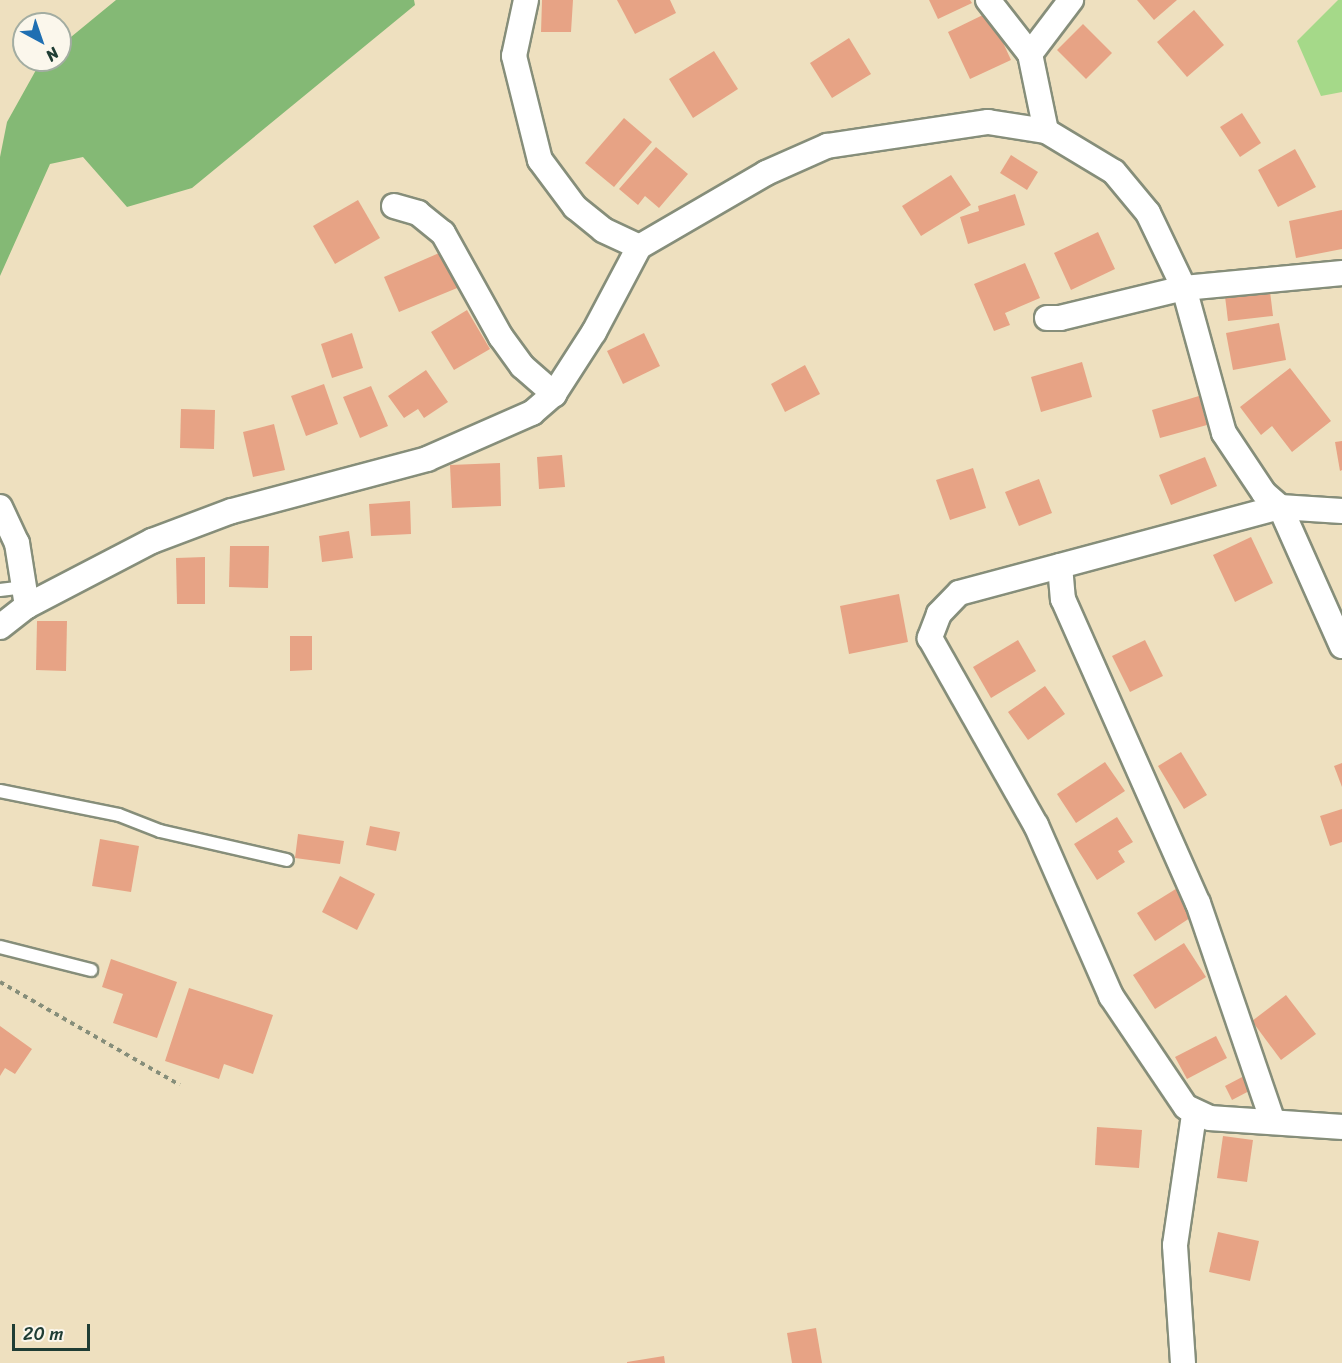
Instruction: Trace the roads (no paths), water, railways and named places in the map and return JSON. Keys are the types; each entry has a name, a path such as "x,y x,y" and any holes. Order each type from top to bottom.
{"street":[{"path":"526,0 513,56 540,160 575,207 603,230 639,247"},
{"path":"988,0 1030,54 1046,131"},
{"path":"1030,54 1071,0"},
{"path":"0,627 26,597 152,541 232,511 427,459 514,422 555,394 594,332 639,247 766,172 827,146 988,122 1046,131 1114,172 1148,213 1184,288 1224,433 1264,493 1280,507 1342,646"},
{"path":"394,206 418,213 443,233 501,337 522,366 555,394"},
{"path":"1047,318 1060,318 1184,288 1342,273"},
{"path":"0,507 17,543 26,597"},
{"path":"1183,1363 1175,1245 1194,1114 1111,996 1036,825 930,638 939,614 959,593 1280,507 1342,511"},
{"path":"1060,566 1063,599 1198,903 1273,1122"},
{"path":"1194,1114 1342,1127"}],"lane":[{"path":"0,590 26,597"},
{"path":"0,791 119,814 160,831 287,860"},
{"path":"0,946 91,970"}]}
